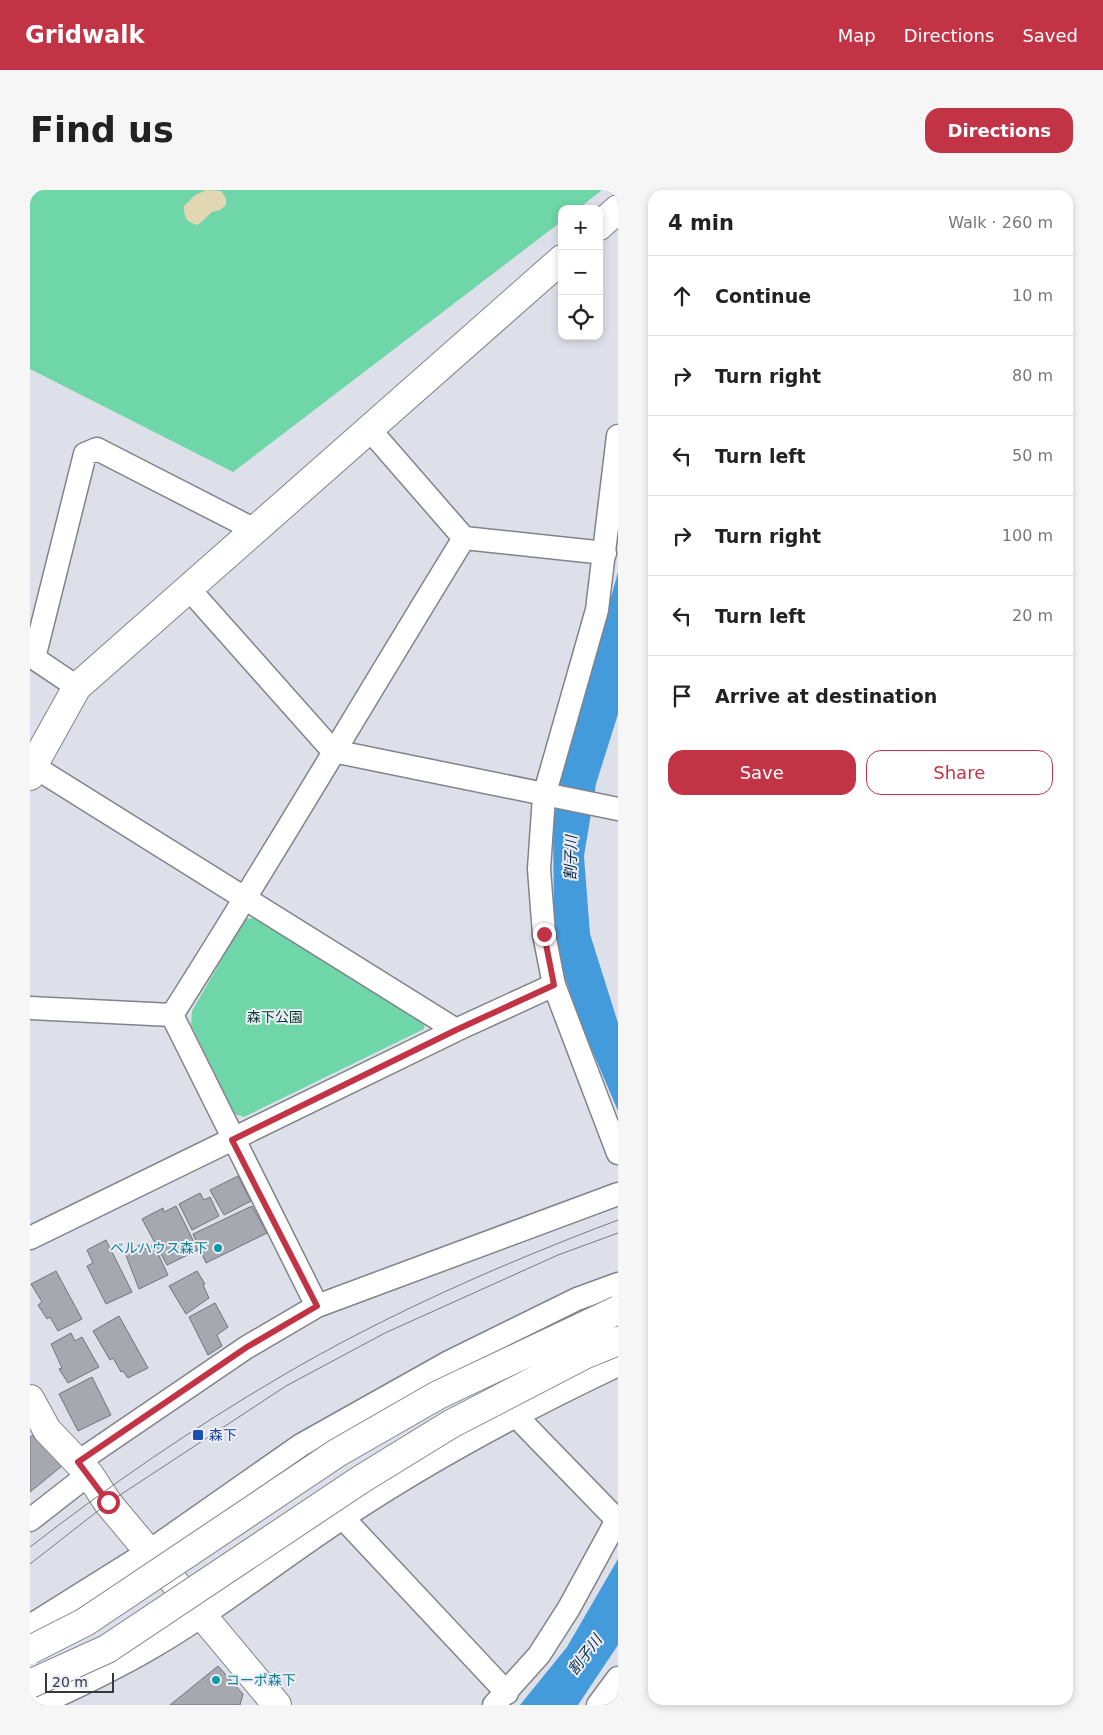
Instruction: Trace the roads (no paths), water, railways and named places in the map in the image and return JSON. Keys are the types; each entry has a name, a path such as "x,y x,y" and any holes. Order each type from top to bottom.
{"street":[{"path":"603,222 618,209"},
{"path":"456,1030 246,899 34,757 77,687 558,263"},
{"path":"370,430 464,538 605,554"},
{"path":"618,436 597,610 544,796 539,869 544,934 554,985 618,1153"},
{"path":"77,687 34,658 85,454 97,449 255,530"},
{"path":"172,1015 246,899 333,751 464,538"},
{"path":"189,589 333,751 544,796 618,809"},
{"path":"30,1238 456,1030 554,985"},
{"path":"30,1008 172,1015"},
{"path":"172,1015 232,1140 317,1306"},
{"path":"30,1520 84,1468 239,1352 317,1306 618,1194"},
{"path":"30,1626 148,1552 301,1445 449,1362 577,1299 618,1284"},
{"path":"30,1650 85,1622 337,1453 421,1404 618,1310"},
{"path":"30,1684 107,1649 360,1480 451,1424 584,1355 618,1341"},
{"path":"38,1705 80,1686 150,1649 343,1518 423,1467 515,1415 618,1365"},
{"path":"30,1399 47,1430 84,1468 108,1502 202,1615 270,1703"},
{"path":"343,1518 501,1699 540,1655 569,1608 618,1519 515,1415"},
{"path":"598,1705 618,1678"}],"water":[{"name":"割子川","path":"618,572 618,714 596,784 584,856 590,934 618,1023 618,1111 580,1022 565,978 554,924 553,825 560,783"},
{"name":"割子川","path":"618,1559 618,1645 578,1705 520,1705 567,1647"}],"tram line":[{"path":"30,1547 121,1479 184,1437 248,1396 320,1354 403,1311 488,1272 618,1220"},
{"path":"30,1564 108,1503 286,1386 385,1333 558,1255 618,1233"}],"place":[{"name":"ベルハウス森下","path":"218,1248"},
{"name":"森下","path":"198,1435"},
{"name":"コーポ森下","path":"216,1680"}],"park label":[{"name":"森下公園","path":"275,1017"}]}
